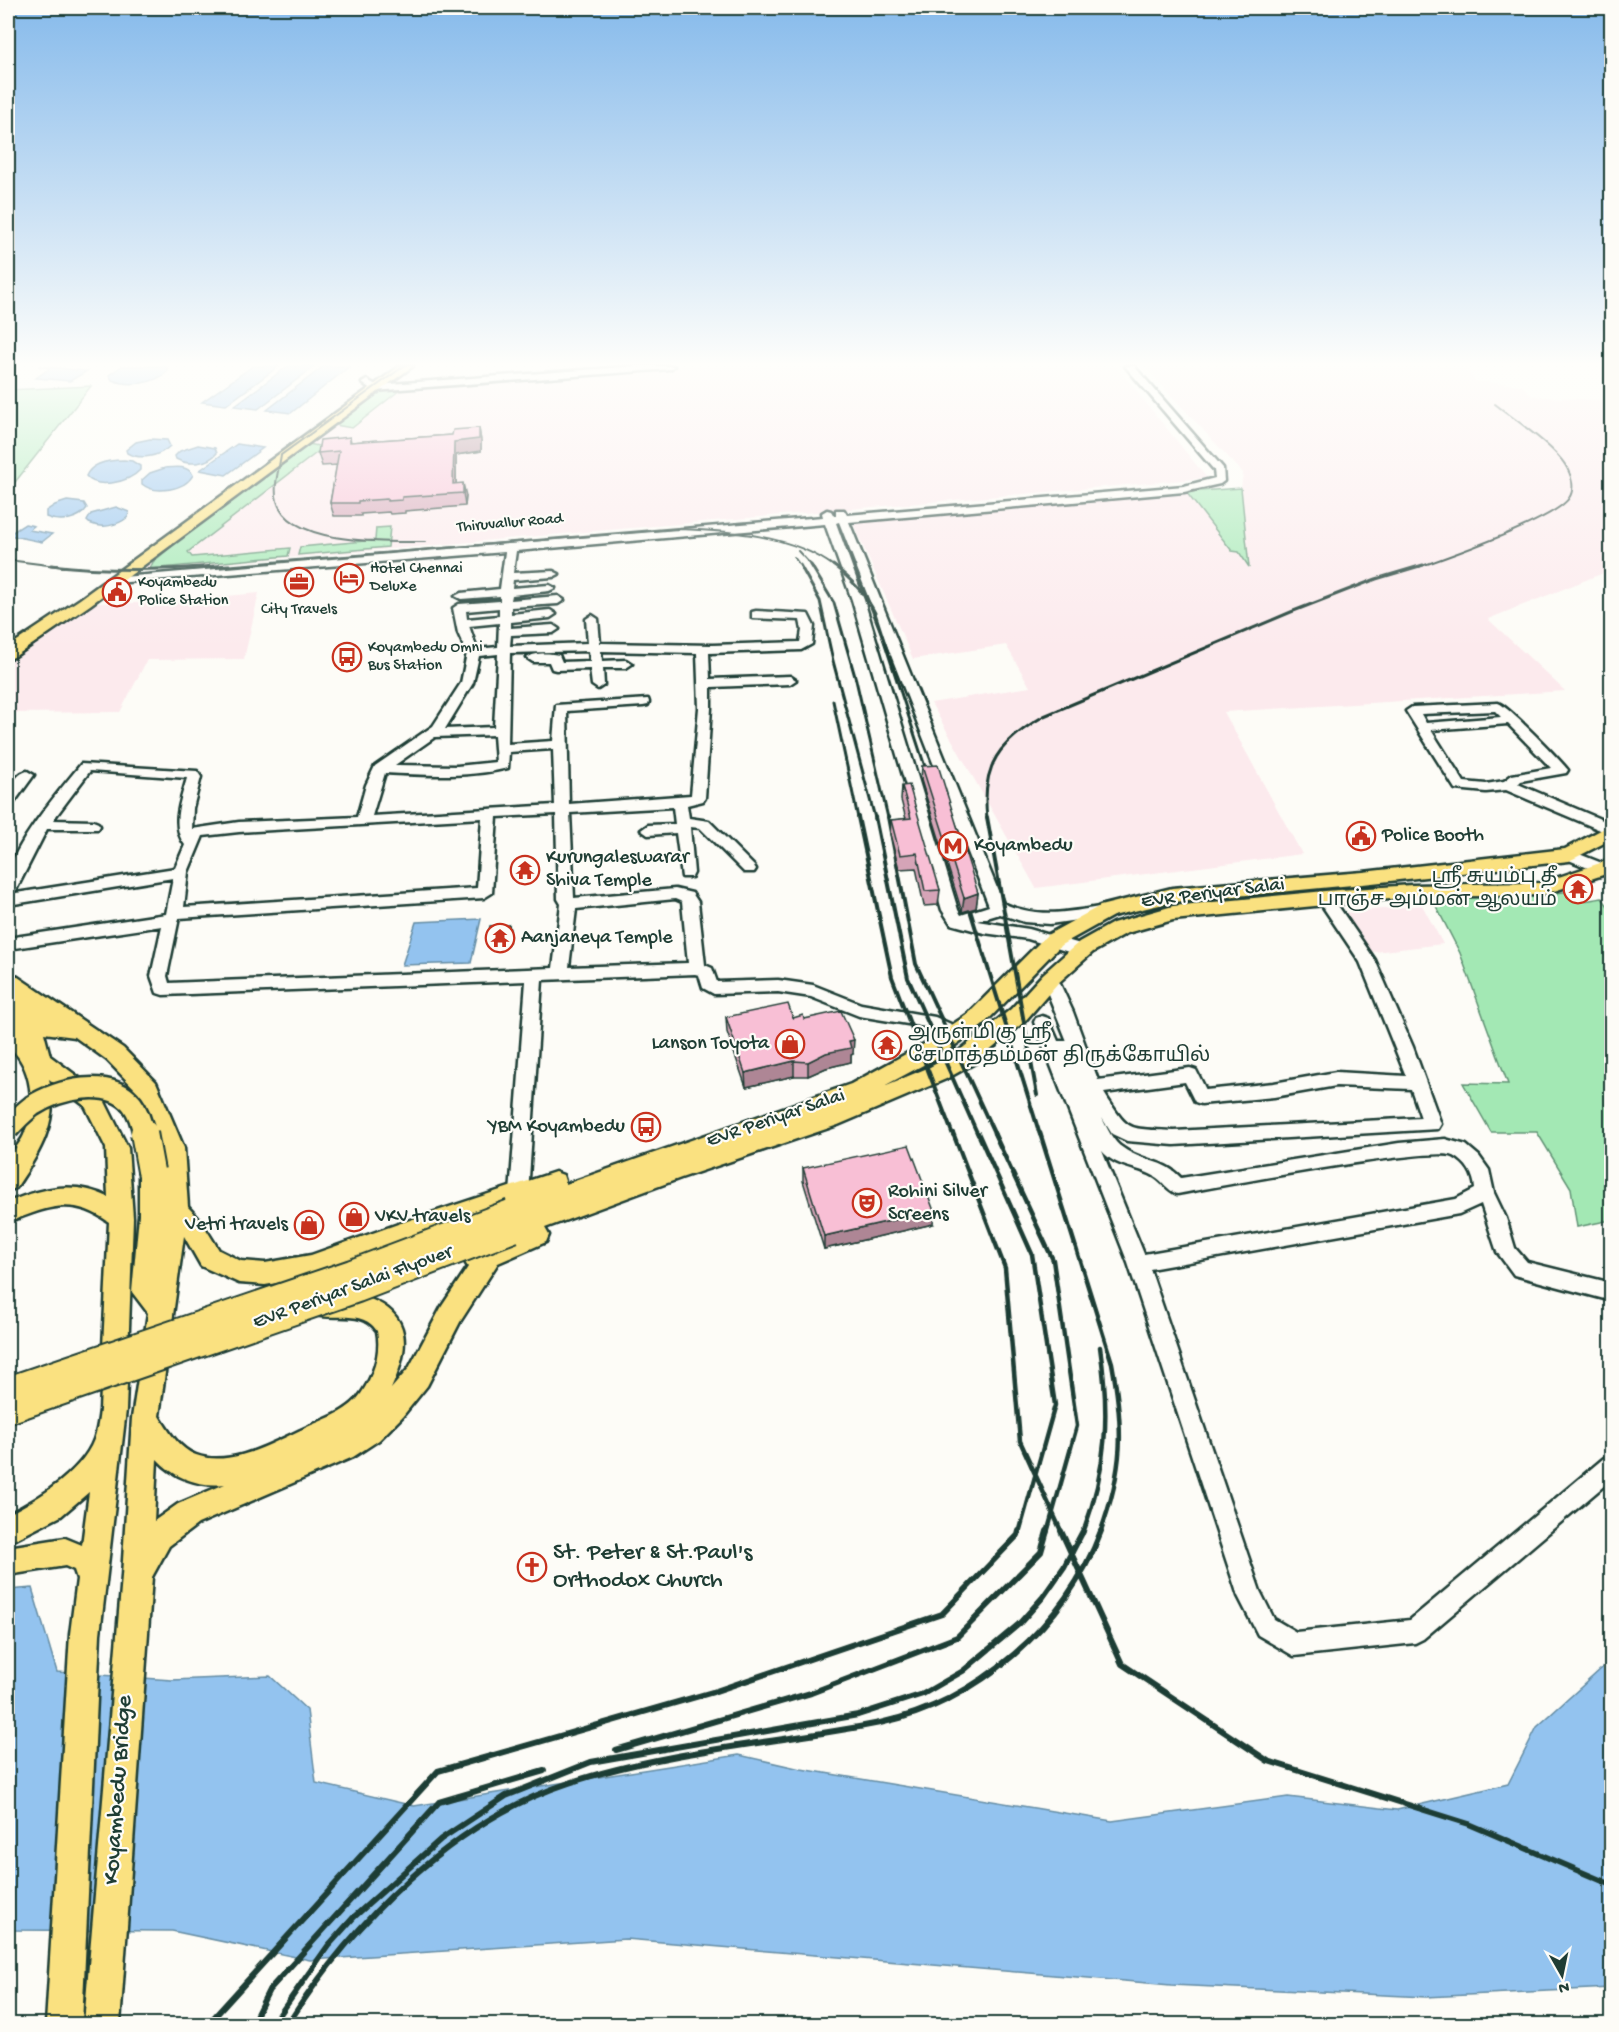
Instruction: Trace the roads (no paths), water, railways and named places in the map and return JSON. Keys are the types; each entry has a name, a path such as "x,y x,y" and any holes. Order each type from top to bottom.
{"main road":[{"path":"8,640 71,600 266,461"},
{"path":"8,654 85,603 279,461"},
{"name":"EVR Periyar Salai","path":"684,1159 859,1090 932,1050 975,1020 1054,940 1107,910 1172,895 1363,878 1569,855 1598,841 1611,830"},
{"path":"1498,863 1511,888"},
{"name":"EVR Periyar Salai","path":"684,1159 830,1119 938,1073 967,1057 1018,1015 1050,979 1081,950 1120,928 1173,913 1325,898 1413,891 1542,888 1608,869"},
{"path":"8,980 115,1054 148,1088 173,1148 176,1210 145,1418 137,1576"},
{"path":"8,1000 37,1042 43,1088 42,1113 36,1137 8,1181"},
{"path":"8,1017 37,1042"},
{"path":"8,1035 37,1042 81,1030"},
{"name":"Koyambedu Bridge","path":"37,1042 93,1100 117,1148 114,1212 118,1326 111,1434 85,1634 64,2025"},
{"path":"8,1129 34,1105 58,1094 87,1090 112,1091 132,1104 144,1134 151,1171 148,1269 145,1292 161,1310"},
{"path":"176,1210 192,1228 210,1258 238,1272 266,1274 311,1266 398,1234 665,1147 684,1159 690,1174 519,1241 489,1257 424,1266 409,1257 398,1234"},
{"name":"EVR Periyar Salai Flyover","path":"8,1410 298,1309 684,1159"},
{"name":"EVR Periyar Salai Flyover","path":"8,1390 684,1159"},
{"path":"8,1212 50,1197 77,1195 114,1212"},
{"path":"137,1576 151,1544 168,1526 188,1514 343,1448 369,1431 393,1408 418,1377 451,1314 489,1257"},
{"path":"145,1418 164,1447 182,1464 205,1472 232,1470 260,1462 352,1420 366,1409 382,1384 389,1362 390,1336 386,1321 371,1309 354,1306 327,1305 298,1309"},
{"path":"8,1380 50,1376"},
{"path":"8,1529 35,1517 78,1485 94,1467 111,1434"},
{"path":"8,1561 65,1552 84,1560 92,1579"},
{"name":"Koyambedu Bridge","path":"102,2025 137,1576"}],"street":[{"name":"Thiruvallur Road","path":"128,572 835,515 1212,479 1213,473 1202,461"},
{"path":"115,580 512,548 835,515 1184,489 1216,482 1220,479 1219,470 1211,461"},
{"path":"835,515 997,906 1025,918 1053,920 1107,910"},
{"path":"835,515 950,910 958,921 984,928 1029,934 1081,950"},
{"path":"380,769 442,771 503,765 500,731 504,598 512,548"},
{"path":"506,577 553,574"},
{"path":"363,821 372,785 380,769 438,729 466,683 472,653 459,608 549,588"},
{"path":"461,596 558,600"},
{"path":"462,623 550,614"},
{"path":"504,654 592,646 703,649 797,647 806,644 808,631 807,620 804,617 756,615"},
{"path":"592,619 592,646 597,665 598,685"},
{"path":"504,632 553,629"},
{"path":"703,649 705,708 698,798 680,802 239,827 197,832 181,872 159,976 163,989 697,968 706,972 709,984 714,988 778,986 813,991 859,1010 929,1020 956,1033"},
{"path":"472,653 555,658 555,666 626,664"},
{"path":"704,684 790,680"},
{"path":"560,974 569,904 566,899 561,808 561,708 643,702"},
{"path":"1496,706 1512,720 1561,770 1517,778 1508,785 1486,788 1460,786 1412,711 1496,706"},
{"path":"1422,727 1512,720"},
{"path":"432,734 500,731"},
{"path":"502,749 560,744"},
{"path":"8,890 21,856 41,824 86,767 192,774 194,777 186,808 184,834 192,845"},
{"path":"8,801 18,782"},
{"path":"1508,785 1611,830"},
{"path":"680,802 687,873"},
{"path":"8,944 173,916 484,893 490,812"},
{"path":"41,824 93,826"},
{"path":"648,830 704,824 749,869"},
{"path":"1569,855 1608,869"},
{"path":"8,900 181,872"},
{"path":"569,904 675,894 687,897 690,902 697,968"},
{"path":"1050,979 1092,1088 1118,1129 1133,1136 1174,1138 1432,1124 1418,1083 1367,960 1325,898"},
{"path":"958,921 1001,908"},
{"path":"1029,934 1034,942 1036,959"},
{"path":"519,1194 534,976"},
{"path":"1611,1292 1521,1269 1507,1252 1497,1218 1485,1193 1483,1175 1473,1161 1460,1150 1445,1146 1399,1150 1177,1186 1163,1172 1120,1156 1113,1150 1094,1119 1075,1072 1044,1019 1138,1263 1214,1494 1250,1596 1266,1627 1294,1644 1415,1631 1611,1465"},
{"path":"1092,1088 1190,1075 1200,1097 1274,1090 1336,1079 1418,1083"},
{"path":"1138,1263 1459,1206 1485,1193"}],"water":[{"path":"107,461 132,461 140,466 140,470 128,478 113,483 98,483 86,476 92,468"},
{"path":"181,461 207,461 198,463"},
{"path":"213,461 245,461 226,475 200,470"},
{"path":"165,468 185,468 193,475 183,484 169,489 154,489 142,484 142,480 150,473"},
{"path":"67,501 84,503 87,508 74,518 57,520 46,517 46,511"},
{"path":"116,507 129,512 128,517 119,523 99,526 87,521 91,514"},
{"path":"25,524 34,526 29,530 52,534 42,542 8,535"},
{"path":"481,919 471,963 402,965 416,922"},
{"path":"32,1588 57,1672 172,1680 270,1676 307,1710 316,1783 414,1806 739,1755 801,1769 1112,1821 1288,1797 1397,1810 1508,1784 1537,1727 1611,1660 1611,1988 1426,1997 1171,1985 626,1939 310,1960 172,1931 8,1930 8,1590"}],"railway":[{"path":"280,461 276,484 277,501 286,516 300,526 320,534 365,541 425,542"},
{"path":"1419,567 1523,527 1560,507 1569,498 1572,487 1563,461"},
{"path":"211,567 678,529 760,536 799,547 835,567"},
{"path":"798,551 813,567"},
{"path":"794,557 801,567"},
{"path":"8,560 64,567"},
{"path":"51,565 140,570 229,565"},
{"path":"800,565 820,601 833,661 875,818"},
{"path":"811,565 834,603 856,680 888,818"},
{"path":"833,565 857,586 875,613 930,782"},
{"path":"987,818 987,783 996,757 1015,735 1044,716 1291,612 1376,579 1423,565"},
{"path":"833,701 858,818"},
{"path":"858,817 892,977 953,1135"},
{"path":"875,817 908,978 978,1135"},
{"path":"888,817 916,964 995,1135"},
{"path":"987,817 1037,1095"},
{"path":"965,894 1040,1135"},
{"path":"953,1133 1005,1268 1020,1441 1035,1475"},
{"path":"978,1133 1032,1254 1055,1405 1035,1475"},
{"path":"994,1133 1053,1260 1077,1426 1053,1513"},
{"path":"1040,1133 1112,1363 1116,1387 1120,1429 1118,1468 1100,1533"},
{"path":"1083,1533 1102,1464 1105,1396 1100,1347"},
{"path":"1019,1533 1035,1475"},
{"path":"1035,1475 1053,1513"},
{"path":"1047,1533 1053,1513"},
{"path":"1053,1513 1062,1533"},
{"path":"208,2024 438,1771 713,1692 942,1614 1018,1535 1019,1531"},
{"path":"616,1750 811,1693 957,1637 1041,1552 1047,1531"},
{"path":"1061,1531 1071,1553"},
{"path":"1071,1553 1083,1531"},
{"path":"1080,1573 1101,1531"},
{"path":"273,2024 328,1946 354,1917 441,1839 506,1796 591,1762 858,1715 923,1694 963,1671 1019,1624 1043,1597 1071,1553"},
{"path":"1071,1553 1080,1573"},
{"path":"288,2024 342,1949 374,1913 446,1849 485,1822 526,1800 569,1783 606,1772 684,1755 880,1723 916,1713 984,1678 1014,1654 1042,1628 1065,1598 1080,1573"},
{"path":"1080,1573 1122,1664 1268,1761 1469,1824 1612,1885"},
{"path":"252,2024 269,1990 439,1802 544,1771"}],"place":[{"name":"Hotel Chennai Deluxe","path":"349,578"},
{"name":"City Travels","path":"299,582"},
{"name":"Koyambedu Police Station","path":"117,592"},
{"name":"Koyambedu Omni Bus Station","path":"347,657"},
{"name":"Police Booth","path":"1361,836"},
{"name":"Koyambedu","path":"953,846"},
{"name":"Kurungaleswarar Shiva Temple","path":"525,870"},
{"name":"ஶ்ரீ சுயம்பு தீ பாஞ்ச அம்மன் ஆலயம்","path":"1578,889"},
{"name":"Aanjaneya Temple","path":"500,938"},
{"name":"Lanson Toyota","path":"790,1044"},
{"name":"அருள்மிகு ஸ்ரீ சேமாத்தம்மன் திருக்கோயில்","path":"887,1045"},
{"name":"YBM Koyambedu","path":"646,1127"},
{"name":"Rohini Silver Screens","path":"867,1203"},
{"name":"VKV travels","path":"354,1217"},
{"name":"Vetri travels","path":"309,1225"},
{"name":"St. Peter & St.Paul's Orthodox Church","path":"532,1567"}]}
